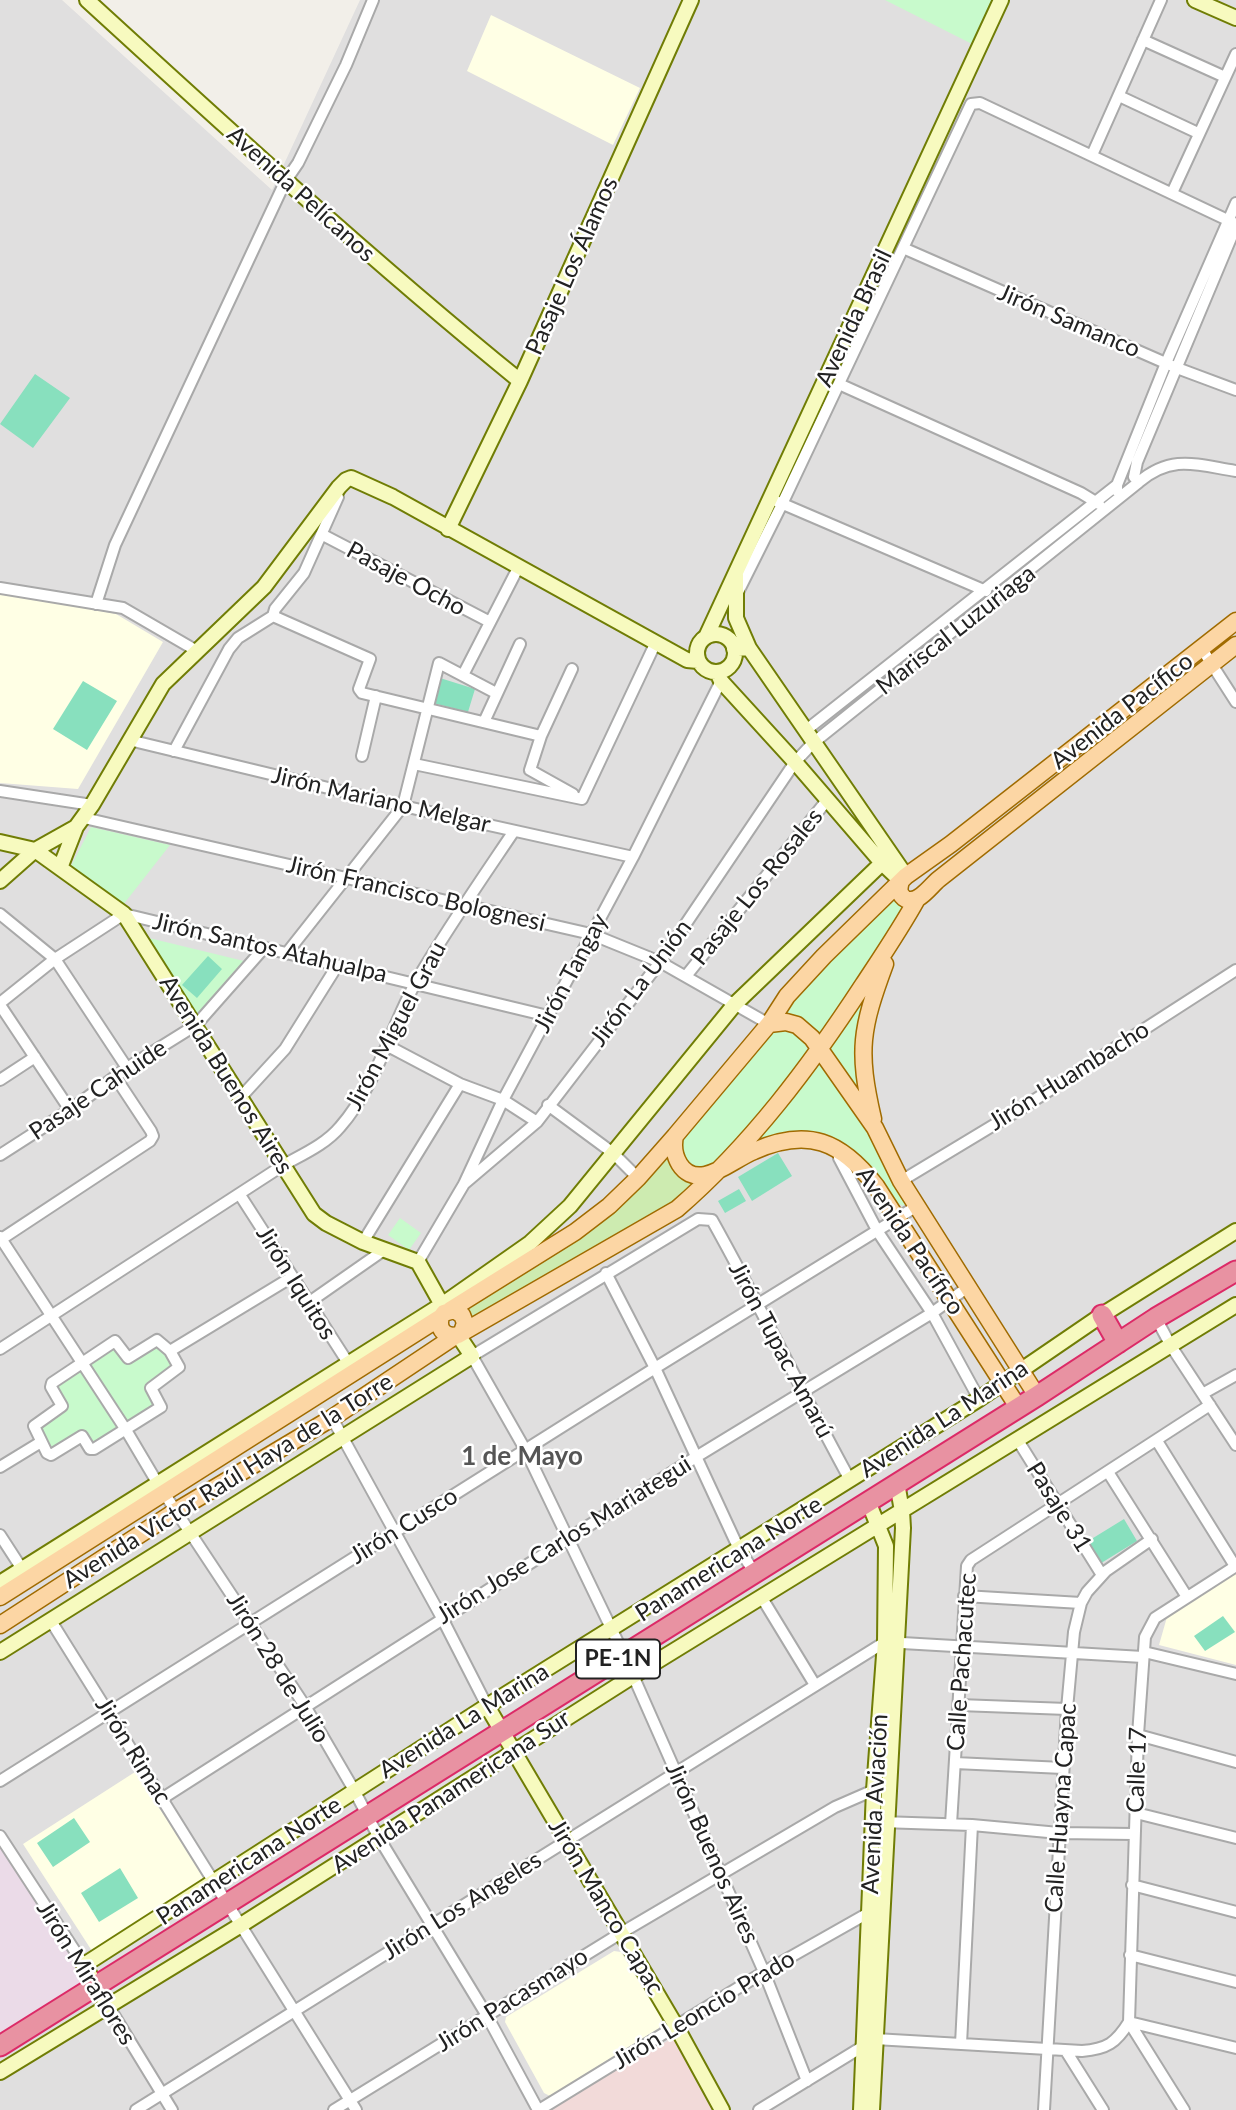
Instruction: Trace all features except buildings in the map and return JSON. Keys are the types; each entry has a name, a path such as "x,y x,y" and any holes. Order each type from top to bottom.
{"highway":[{"name":"Panamericana Norte","path":"0,2046 1037,1396 1156,1318 1236,1271"},
{"path":"1102,1315 1118,1343"}],"main road":[{"name":"Avenida Pelícanos","path":"87,0 285,181 433,311 520,382"},
{"name":"Pasaje Los Álamos","path":"448,529 520,382 691,0"},
{"name":"Avenida Brasil","path":"706,637 736,570 776,501 1001,0"},
{"path":"1195,0 1236,19"},
{"path":"60,868 84,817 163,684 264,587 331,496 351,478 393,498 687,660 698,661 719,677 882,863 903,879"},
{"path":"719,677 732,662 736,570"},
{"path":"736,618 750,648 903,879"},
{"name":"Avenida Pacífico","path":"675,1136 769,1024 787,996 903,879 1236,621"},
{"path":"698,661 697,648 706,637 719,634 727,638 734,647 750,648"},
{"name":"Avenida Pacífico","path":"717,1171 780,1101 821,1050 920,896 1236,645"},
{"path":"0,881 35,849 84,817"},
{"name":"Avenida Buenos Aires","path":"0,842 35,849 124,914 314,1214 363,1242 418,1262"},
{"path":"0,1652 472,1356 458,1334 447,1335 441,1329 445,1311 552,1225 735,1004 882,863"},
{"path":"903,879 915,875 922,880 920,896"},
{"path":"875,1128 862,1066 863,1034 870,1005 894,938"},
{"path":"769,1024 786,1022 797,1025 806,1031 821,1050"},
{"name":"Avenida Pacífico","path":"821,1050 875,1128 901,1181 1037,1396"},
{"path":"675,1136 674,1153 683,1169 699,1176 717,1171"},
{"name":"Avenida Victor Raúl Haya de la Torre","path":"0,1597 161,1488 351,1368 575,1232 609,1206 675,1136"},
{"name":"Avenida Pacífico","path":"717,1171 753,1151 802,1139 822,1141 845,1152 860,1165 876,1186 1018,1407"},
{"name":"Avenida Victor Raúl Haya de la Torre","path":"0,1625 176,1511 332,1418 458,1334 677,1209 717,1171"},
{"name":"Avenida La Marina","path":"84,1965 486,1706 979,1399 1102,1315 1236,1231"},
{"path":"418,1262 445,1311"},
{"name":"Avenida Panamericana Sur","path":"0,2072 241,1925 633,1676 1236,1305"},
{"name":"Avenida Aviación","path":"861,2110 869,2043 891,1642 902,1511 897,1483"},
{"path":"0,1583 161,1488"},
{"name":"Avenida Aviación","path":"868,1501 886,1546 891,1642 874,1790 881,1822 870,1912 869,2043 872,2110"},
{"name":"Jirón Manco Capac","path":"486,1706 676,2026 722,2110"},
{"name":"Jirón Miraflores","path":"84,1965 109,2007"}],"street":[{"path":"96,604 115,545 285,181 298,163 346,65 373,0"},
{"path":"1092,155 1161,0"},
{"path":"1143,40 1225,78"},
{"path":"1172,193 1236,54"},
{"path":"1118,96 1198,133"},
{"path":"736,594 776,501 838,384 971,104 980,103 1233,223"},
{"name":"Mariscal Luzuriaga","path":"795,762 809,737 983,590 1116,485 1172,365 1233,223 1236,203"},
{"name":"Jirón Samanco","path":"903,248 1172,365 1236,390"},
{"name":"Mariscal Luzuriaga","path":"809,737 998,597 1139,482 1134,477 1137,462 1172,365"},
{"path":"838,384 1096,501 1106,510"},
{"path":"1139,482 1164,465 1179,463 1236,471"},
{"path":"1116,485 1119,500"},
{"path":"174,751 229,649 238,638 273,616 275,609 304,573 338,497 331,496"},
{"path":"776,501 998,597"},
{"name":"Pasaje Ocho","path":"323,535 490,622"},
{"path":"463,675 518,568"},
{"path":"0,588 130,612 197,651"},
{"path":"273,616 370,659 359,689 362,694 541,736"},
{"path":"582,799 656,642"},
{"path":"484,722 520,644"},
{"path":"1202,649 1236,702"},
{"path":"286,954 403,806 439,663 496,693"},
{"path":"572,669 541,736 530,769 582,799"},
{"name":"Jirón Tangay","path":"418,1262 464,1184 503,1100 633,857 719,677"},
{"path":"362,756 376,696"},
{"name":"Jirón Mariano Melgar","path":"129,740 403,806 633,857"},
{"name":"Jirón La Unión","path":"464,1184 537,1122 660,962 795,762"},
{"path":"414,764 582,799"},
{"name":"Jirón Francisco Bolognesi","path":"0,791 84,817 591,934 660,962 769,1024"},
{"name":"Pasaje Los Rosales","path":"686,976 828,799"},
{"name":"Jirón Miguel Grau","path":"0,1349 282,1166 318,1146 339,1129 354,1108 388,1046 416,982 514,831"},
{"path":"0,914 55,959 127,1068"},
{"path":"70,1110 0,1004 55,959 124,914"},
{"name":"Jirón Santos Atahualpa","path":"124,914 337,966 416,982 548,1016"},
{"name":"Pasaje Cahuide","path":"0,1155 116,1079 127,1068 196,1025 263,948"},
{"path":"241,1097 285,1049 337,966"},
{"name":"Jirón Huambacho","path":"901,1181 1022,1108 1236,970"},
{"path":"388,1046 460,1084 503,1100 537,1122"},
{"path":"0,1080 35,1058"},
{"path":"1,1238 150,1141 153,1136 116,1079"},
{"path":"363,1242 460,1084"},
{"path":"548,1105 613,1153 638,1178"},
{"path":"839,1158 878,1232 932,1313 979,1399"},
{"name":"Jirón Iquitos","path":"240,1195 351,1368"},
{"name":"Jirón Cusco","path":"0,1782 655,1368 917,1206"},
{"name":"Jirón Tupac Amarú","path":"607,1273 698,1219 712,1220 760,1305 802,1392 850,1480"},
{"name":"Jirón 28 de Julio","path":"1,1238 305,1706 379,1838 486,2014 538,2110"},
{"path":"308,1303 384,1250"},
{"path":"472,1356 607,1273 655,1368 738,1547 754,1572"},
{"path":"170,1352 292,1277"},
{"name":"Jirón Jose Carlos Mariategui","path":"163,1798 696,1457 932,1313 968,1287"},
{"path":"1156,1318 1171,1346 1236,1445"},
{"path":"159,1340 170,1352 179,1367 151,1388 161,1407 92,1450 82,1436 51,1455 47,1453 34,1428 35,1424 62,1406 51,1385 115,1341 128,1358 159,1340"},
{"name":"Jirón Buenos Aires","path":"472,1356 526,1451 624,1655 764,1972 807,2081"},
{"path":"1204,1393 1236,1375"},
{"name":"Calle Pachacutec","path":"951,1824 965,1571 971,1560 1210,1405"},
{"path":"332,1418 442,1618 486,1706"},
{"name":"Pasaje 31","path":"1017,1439 1101,1575"},
{"path":"1157,1441 1235,1566"},
{"path":"0,1467 41,1442"},
{"path":"1108,1472 1187,1597"},
{"path":"0,1535 22,1569"},
{"name":"Calle Huayna Capac","path":"1044,2110 1071,1653 1081,1603 1101,1575 1152,1539"},
{"name":"Calle 17","path":"1129,2022 1133,1834 1145,1637 1155,1618 1235,1566"},
{"path":"964,1596 1081,1603"},
{"path":"762,1598 815,1685"},
{"name":"Jirón Rimac","path":"51,1620 353,2105"},
{"path":"891,1642 1144,1655 1236,1674"},
{"name":"Jirón Los Angeles","path":"136,2110 815,1685 891,1642"},
{"path":"959,1705 1066,1709"},
{"path":"1138,1735 1236,1762"},
{"path":"955,1763 1063,1768"},
{"name":"Jirón Pacasmayo","path":"334,2110 353,2105 486,2014 621,1933 835,1807 874,1790"},
{"path":"1136,1813 1236,1838"},
{"path":"881,1822 972,1825 1059,1833 1133,1834"},
{"path":"961,2044 972,1825"},
{"name":"Jirón Miraflores","path":"0,1836 84,1965"},
{"path":"1132,1885 1236,1912"},
{"name":"Jirón Leoncio Prado","path":"538,2110 764,1972 870,1912"},
{"path":"1130,1955 1236,1982"},
{"name":"Jirón Miraflores","path":"109,2007 172,2110"},
{"path":"1129,2022 1236,2048"},
{"path":"759,2110 869,2043 1096,2050 1118,2039 1129,2022"},
{"path":"1129,2022 1184,2110"},
{"path":"1066,2051 1103,2110"}],"shaded area":[{"path":"0,0 62,0 272,190 360,0 1236,0 1236,2110 0,2110"},
{"path":"491,15 640,88 613,145 467,71"},
{"path":"0,591 116,614 163,642 78,789 0,783"},
{"path":"1236,1573 1236,1665 1159,1645 1167,1617"},
{"path":"135,1772 206,1878 92,1951 23,1844"},
{"path":"0,1840 97,1993 0,2044"},
{"path":"614,1951 621,1952 662,2019 659,2028 550,2096 544,2093 505,2022 506,2017"},
{"path":"673,2038 713,2108 552,2110 552,2107"}],"green space":[{"path":"885,0 993,0 972,44"},
{"path":"35,374 70,398 33,448 0,424"},
{"path":"440,678 475,689 468,712 433,703"},
{"path":"83,681 117,701 87,750 53,729"},
{"path":"91,827 170,845 123,905 71,866"},
{"path":"893,898 901,904 901,912 817,1037 782,1015 820,962"},
{"path":"149,938 244,961 198,1019"},
{"path":"208,956 222,969 197,998 182,985"},
{"path":"871,982 867,1111 827,1050"},
{"path":"778,1031 798,1037 805,1044 808,1053 767,1108 710,1166 697,1169 684,1163 679,1141 771,1033"},
{"path":"823,1057 906,1191 908,1200 903,1206 895,1202 833,1140 745,1150 790,1103"},
{"path":"778,1153 792,1176 752,1201 738,1177"},
{"path":"667,1154 676,1174 695,1181 672,1202 645,1220 471,1317 469,1309 608,1216"},
{"path":"739,1189 746,1201 725,1213 718,1201"},
{"path":"400,1218 421,1233 409,1250 388,1235"},
{"path":"114,1345 127,1364 158,1345 173,1367 145,1388 155,1407 93,1446 82,1431 50,1451 36,1428 66,1408 54,1386"},
{"path":"1124,1519 1137,1541 1098,1565 1085,1543"},
{"path":"1223,1616 1235,1632 1205,1651 1194,1636"},
{"path":"74,1818 90,1842 53,1867 37,1843"},
{"path":"120,1868 138,1898 99,1922 81,1893"}],"district":[{"name":"1 de Mayo","path":"522,1457"}]}
